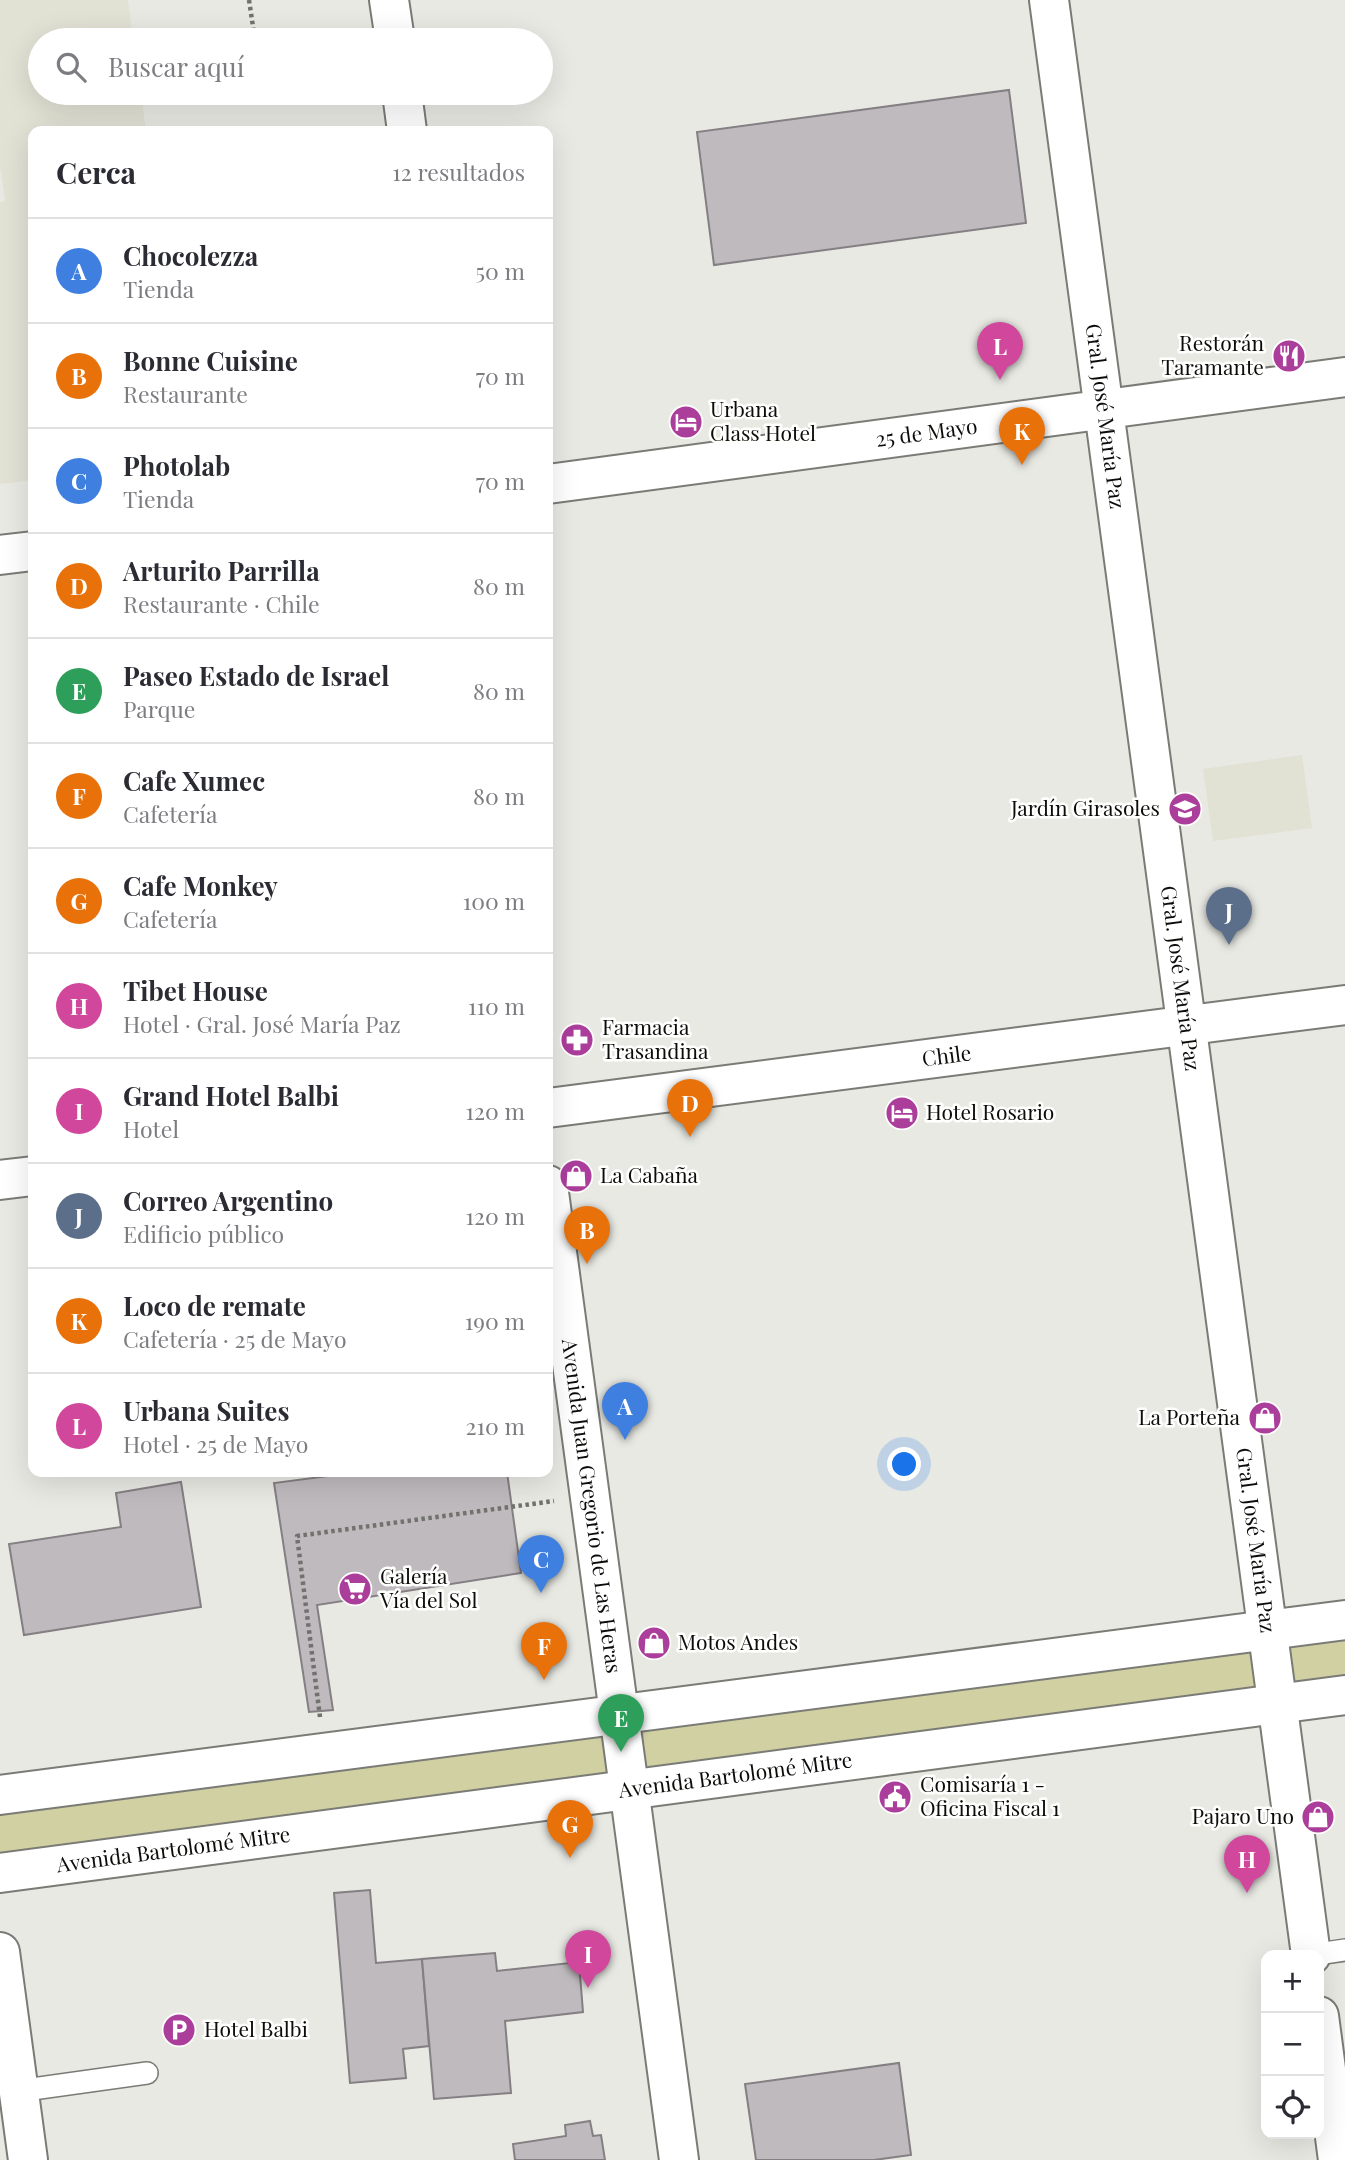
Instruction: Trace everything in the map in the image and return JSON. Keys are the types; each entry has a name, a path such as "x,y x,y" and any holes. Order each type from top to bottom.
{"street":[{"path":"389,0 393,28"},
{"name":"Gral. José María Paz","path":"1049,0 1310,1950"},
{"path":"404,105 406,126"},
{"name":"25 de Mayo","path":"553,483 1345,377"},
{"path":"0,555 28,552"},
{"name":"Chile","path":"553,1107 1345,1004"},
{"path":"0,1180 28,1177"},
{"name":"Avenida Juan Gregorio de Las Heras","path":"553,1223 678,2160"},
{"path":"0,1795 1345,1620"},
{"name":"Avenida Bartolomé Mitre","path":"0,1873 1345,1695"},
{"path":"0,1952 27,2160"},
{"path":"1324,2054 1338,2160"}],"lane":[{"path":"1324,1953 1345,1951"},
{"path":"18,2091 147,2073"}],"path":[{"path":"249,0 253,28"},
{"path":"325,1752 297,1536 589,1496"}],"shaded area":[{"path":"0,0 128,0 132,28 28,28 28,105 143,105 145,126 28,126 28,481 0,484 0,202 5,201 0,166"},
{"path":"1302,755 1312,828 1213,841 1203,769"}],"green space":[{"path":"1345,1620 1345,1695 0,1873 0,1795"}],"building":[{"path":"1009,90 1026,223 714,265 697,132"},
{"name":"Galería Vía del Sol","path":"320,1477 508,1477 521,1573 317,1605 333,1710 309,1712 274,1483"},
{"path":"181,1482 201,1607 24,1635 9,1544 121,1527 116,1493"},
{"path":"370,1890 376,1963 422,1959 429,2046 403,2049 406,2078 350,2083 334,1893"},
{"path":"495,1953 497,1971 579,1962 583,2012 505,2021 511,2093 434,2099 422,1959"},
{"path":"899,2063 911,2155 874,2160 756,2160 745,2084"},
{"path":"590,2121 593,2136 601,2135 605,2160 515,2160 513,2144 566,2136 565,2125"}],"place":[{"name":"Restorán Taramante","path":"1289,356"},
{"name":"Urbana Suites","path":"1000,380"},
{"name":"Urbana Class Hotel","path":"686,422"},
{"name":"Loco de remate","path":"1022,465"},
{"name":"Jardín Girasoles","path":"1185,809"},
{"name":"Correo Argentino","path":"1229,945"},
{"name":"Farmacia Trasandina","path":"577,1040"},
{"name":"Hotel Rosario","path":"902,1113"},
{"name":"Arturito Parrilla","path":"690,1137"},
{"name":"La Cabaña","path":"576,1176"},
{"name":"Bonne Cuisine","path":"587,1264"},
{"name":"La Porteña","path":"1265,1418"},
{"name":"Chocolezza","path":"625,1440"},
{"name":"Galería Vía del Sol","path":"355,1589"},
{"name":"Photolab","path":"541,1593"},
{"name":"Motos Andes","path":"654,1643"},
{"name":"Cafe Xumec","path":"544,1680"},
{"name":"Paseo Estado de Israel","path":"621,1752"},
{"name":"Comisaría 1 - Oficina Fiscal 1","path":"895,1797"},
{"name":"Pajaro Uno","path":"1318,1817"},
{"name":"Cafe Monkey","path":"570,1858"},
{"name":"Tibet House","path":"1247,1893"},
{"name":"Grand Hotel Balbi","path":"588,1988"},
{"name":"Hotel Balbi","path":"179,2030"}]}
